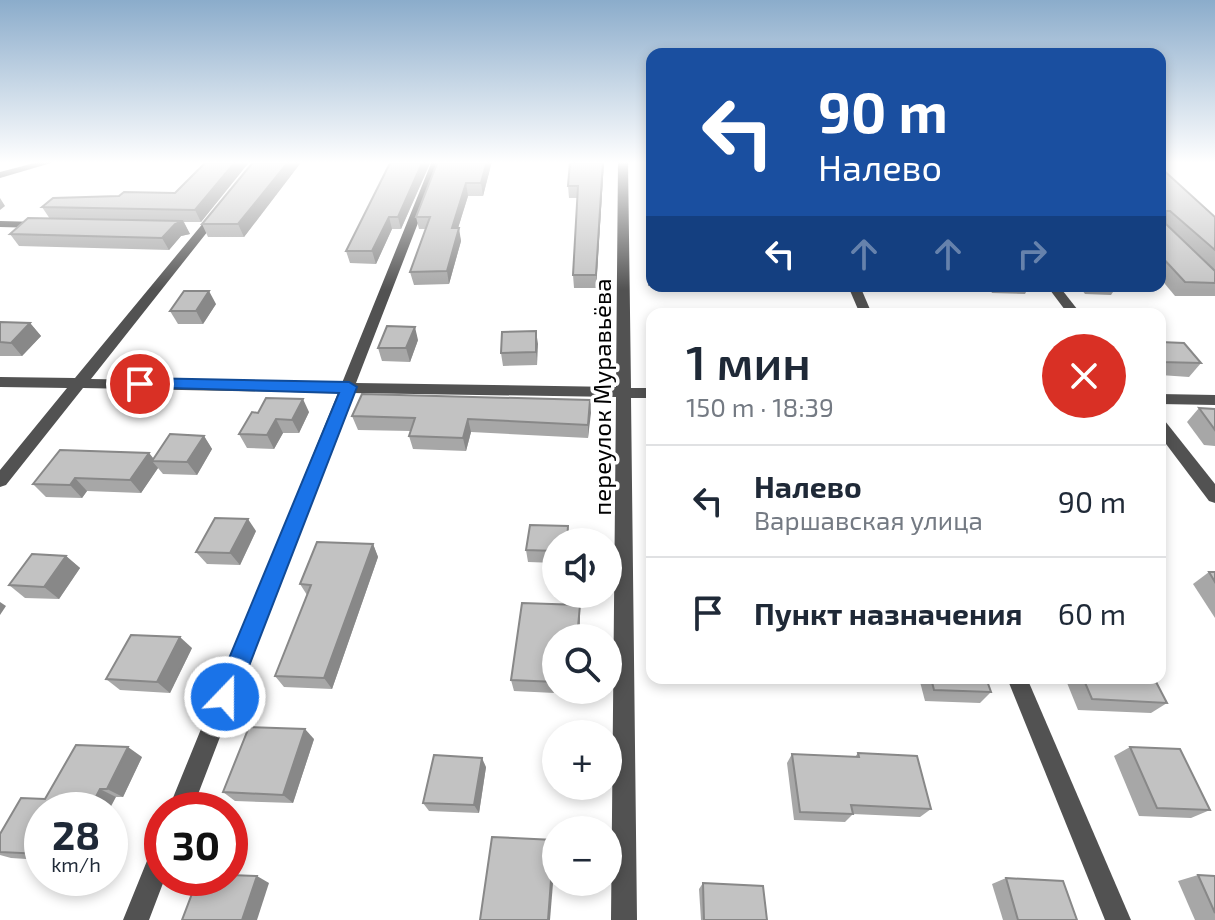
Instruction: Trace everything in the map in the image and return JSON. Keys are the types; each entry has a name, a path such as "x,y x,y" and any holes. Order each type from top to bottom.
{"street":[{"path":"187,792 420,204"},
{"name":"переулок Муравьёва","path":"623,204 624,920"},
{"path":"0,481 223,205"},
{"path":"0,224 47,225"},
{"path":"189,227 205,228"},
{"path":"1058,292 1070,308"},
{"path":"0,382 646,393"},
{"path":"1166,399 1215,400"},
{"path":"1166,433 1215,496"},
{"path":"1020,684 1118,920"},
{"path":"136,920 146,896"}],"building":[{"path":"46,204 200,204 195,210 42,207"},
{"path":"219,204 254,204 238,224 202,224"},
{"path":"370,204 404,204 398,217 389,217 372,251 346,251"},
{"path":"421,204 459,204 452,228 459,228 447,271 410,272 430,217 416,217"},
{"path":"577,204 600,204 596,275 573,275"},
{"path":"1166,204 1201,204 1215,217 1215,250 1170,211 1166,211"},
{"path":"28,218 183,221 175,224 162,238 10,234"},
{"path":"1166,224 1215,271 1215,283 1185,282 1166,261"},
{"path":"184,291 209,291 196,311 170,311"},
{"path":"0,322 30,323 11,343 0,342"},
{"path":"387,326 415,327 406,348 378,348"},
{"path":"536,331 536,352 501,353 502,332"},
{"path":"1166,342 1184,343 1201,363 1166,362"},
{"path":"362,394 590,400 588,425 468,419 463,438 409,436 415,418 352,416"},
{"path":"266,398 303,399 292,420 276,419 267,435 239,434 252,412 258,413"},
{"path":"1199,408 1215,409 1215,430"},
{"path":"170,434 204,436 187,462 152,461"},
{"path":"60,450 149,453 130,480 75,478 70,485 33,484"},
{"path":"215,518 248,519 230,553 196,552"},
{"path":"530,525 568,526 542,528 542,551 526,550"},
{"path":"317,542 373,544 324,678 275,676 311,585 300,584"},
{"path":"32,554 66,556 44,587 9,585"},
{"path":"522,603 542,604 542,608 580,608 578,624 542,624 542,681 511,680"},
{"path":"131,635 180,637 157,682 106,679"},
{"path":"932,684 988,684 991,692 934,690"},
{"path":"1086,684 1157,684 1167,703 1092,699"},
{"path":"249,727 305,729 283,795 223,792"},
{"path":"76,745 128,747 107,789 98,792 49,792"},
{"path":"1130,747 1180,749 1210,810 1157,808"},
{"path":"858,753 917,756 931,809 851,805 853,814 800,812 792,754 859,757"},
{"path":"434,755 482,758 474,805 423,803"},
{"path":"21,798 24,798 24,853 0,852 0,834"},
{"path":"492,837 542,839 542,896 550,896 548,920 480,920"},
{"path":"1198,875 1215,876 1215,913"},
{"path":"248,876 257,876 242,920 182,920 191,896 248,896"},
{"path":"1006,878 1063,881 1077,920 1018,920"},
{"path":"703,883 763,886 767,920 704,920"}],"route":[{"path":"140,384 349,387 225,697"}]}
